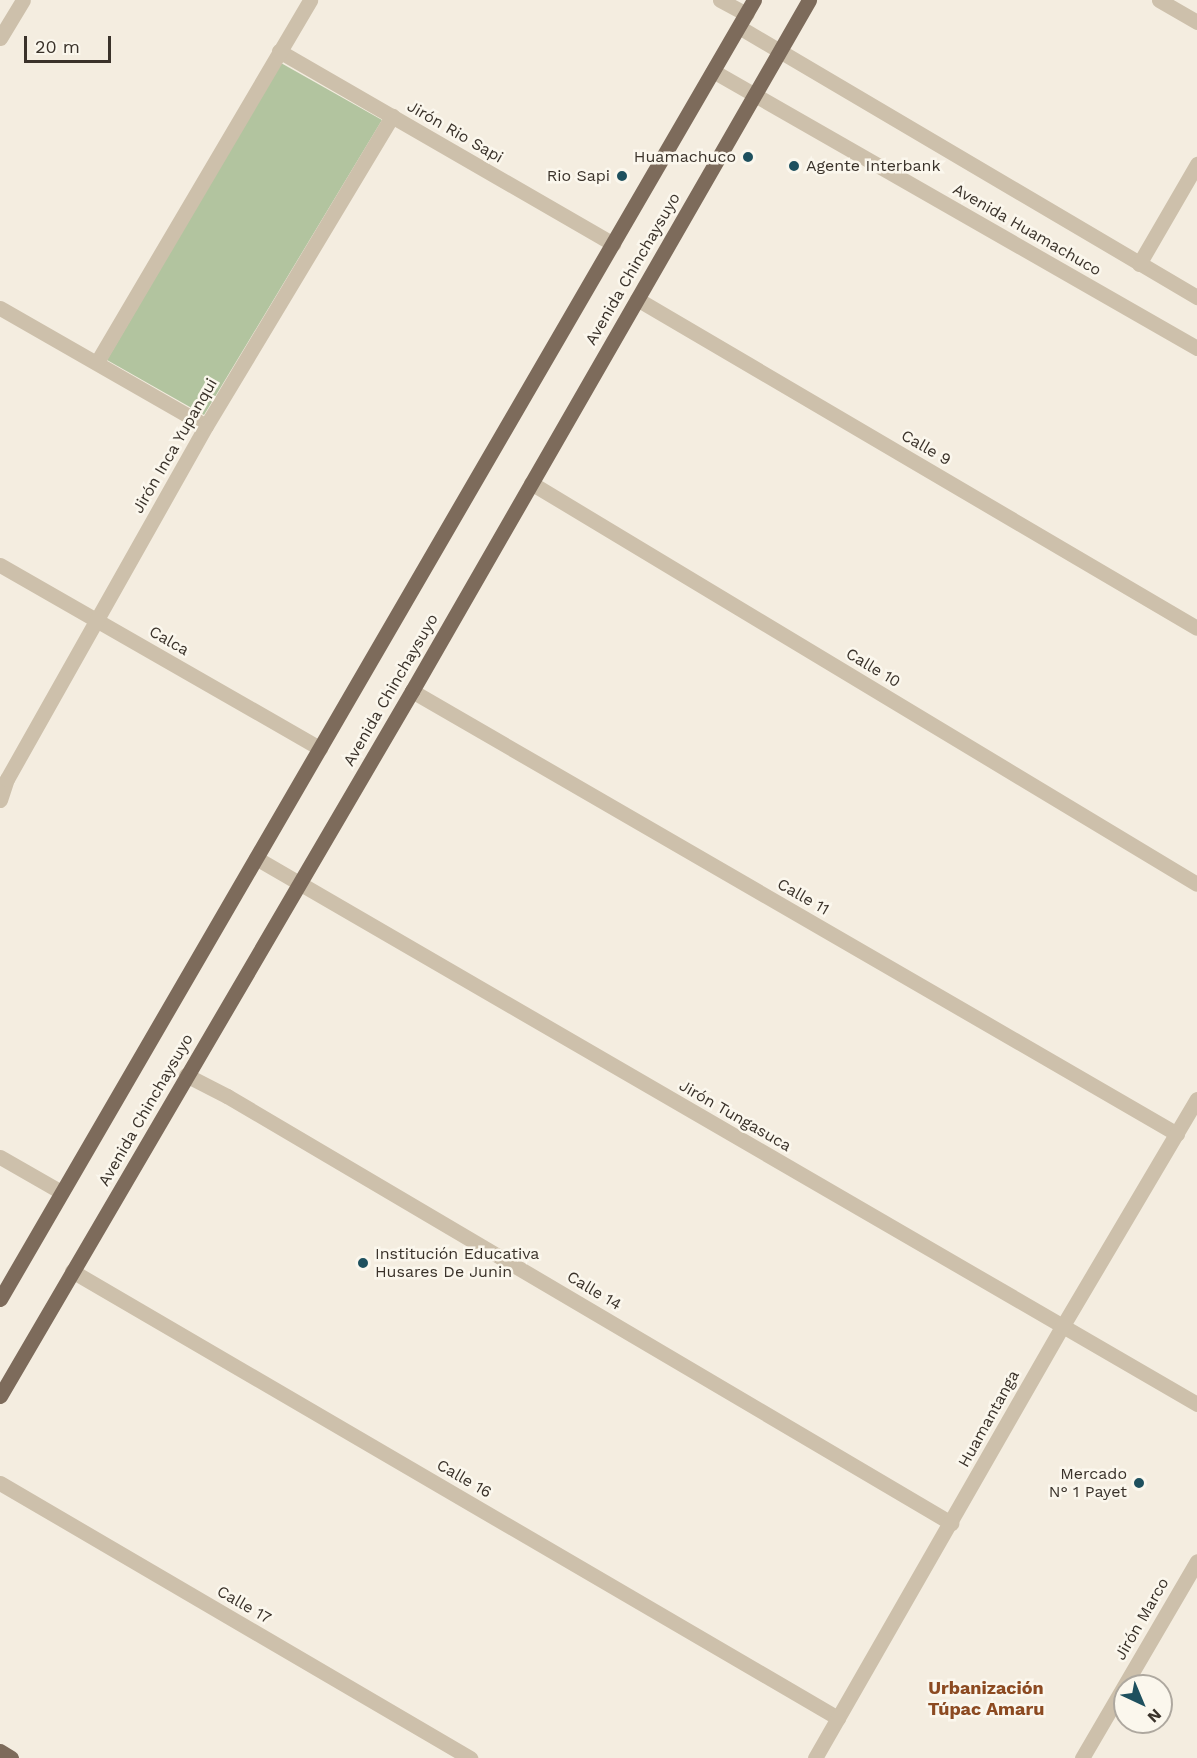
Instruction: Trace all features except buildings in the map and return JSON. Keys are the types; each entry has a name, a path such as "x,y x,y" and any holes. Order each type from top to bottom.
{"main road":[{"name":"Avenida Chinchaysuyo","path":"0,1299 754,0"},
{"name":"Avenida Chinchaysuyo","path":"0,1396 412,691 809,0"},
{"path":"0,1751 11,1758"}],"street":[{"path":"0,38 6,15 22,0"},
{"path":"97,362 310,0"},
{"name":"Avenida Huamachuco","path":"720,0 780,52 1197,297"},
{"path":"1159,0 1197,22"},
{"name":"Jirón Rio Sapi","path":"279,51 613,244"},
{"name":"Avenida Huamachuco","path":"713,71 1197,348"},
{"name":"Jirón Inca Yupanqui","path":"0,800 7,779 206,426 392,116"},
{"path":"1139,264 1197,164"},
{"name":"Calle 9","path":"637,299 1197,628"},
{"path":"0,308 206,426"},
{"name":"Calle 10","path":"531,483 1197,884"},
{"name":"Calca","path":"0,565 320,748"},
{"name":"Calle 11","path":"412,691 1177,1134"},
{"name":"Jirón Tungasuca","path":"256,858 1197,1404"},
{"name":"Calle 14","path":"186,1076 227,1096 951,1523"},
{"name":"Huamantanga","path":"815,1758 1062,1327 1197,1099"},
{"path":"0,1158 61,1192"},
{"name":"Calle 16","path":"72,1271 838,1718"},
{"name":"Calle 17","path":"0,1483 470,1758"},
{"name":"Jirón Marco","path":"1082,1758 1197,1561"}],"green space":[{"path":"281,63 382,120 204,415 107,360"}],"place":[{"name":"Huamachuco","path":"748,157"},
{"name":"Agente Interbank","path":"794,166"},
{"name":"Rio Sapi","path":"622,176"},
{"name":"Institución Educativa Husares De Junin","path":"363,1263"},
{"name":"Mercado N° 1 Payet","path":"1139,1483"}],"district":[{"name":"Urbanización Túpac Amaru","path":"986,1699"}]}
